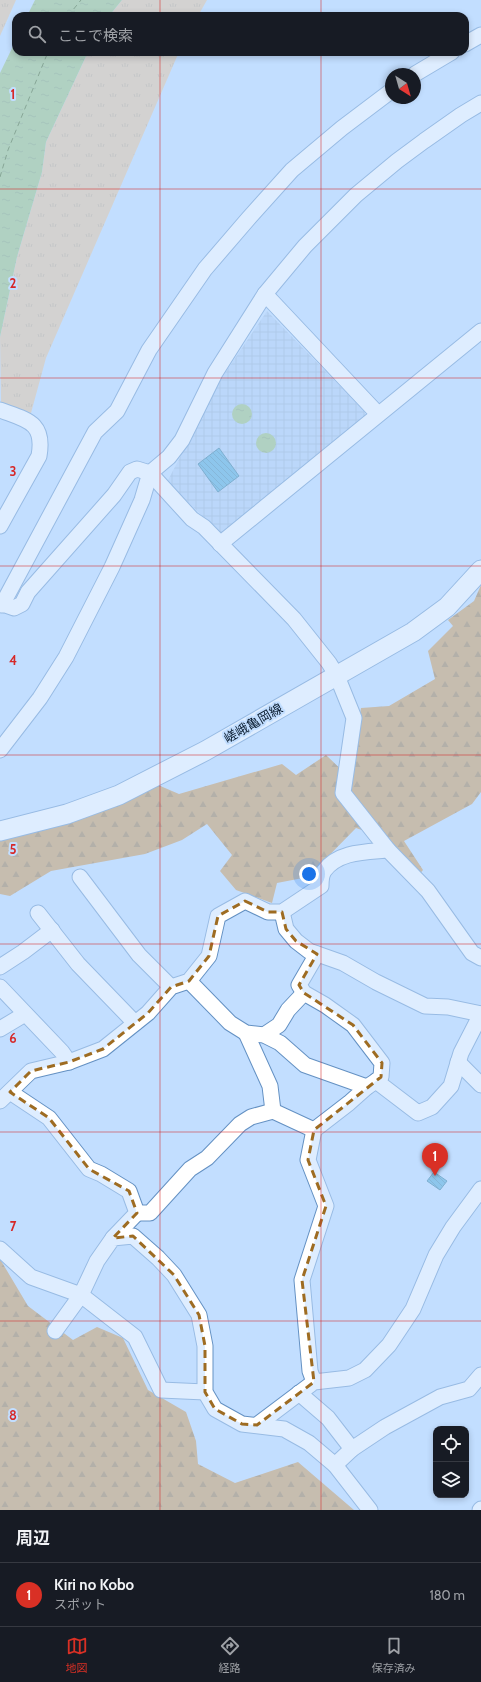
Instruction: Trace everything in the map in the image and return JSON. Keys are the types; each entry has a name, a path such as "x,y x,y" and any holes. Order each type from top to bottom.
{"main road":[{"name":"嵯峨亀岡線","path":"0,831 67,814 119,795 205,751 414,632 447,607 481,570"}],"street":[{"path":"469,42 481,35"},
{"path":"421,70 445,56"},
{"path":"385,96 342,128 292,170 205,269 148,350 117,410 95,432 1,604 14,608 22,604 28,592 114,495 130,472 137,469 150,472 192,519 204,527 294,619 329,663 337,676 354,718 343,793 388,850 428,891 472,953 481,958"},
{"path":"0,750 40,698 66,657 112,567 142,500 150,472 169,457 182,440 215,372 265,294 305,246 356,195 418,145 481,103"},
{"path":"265,294 378,414"},
{"path":"220,544 481,331"},
{"path":"0,410 18,416 34,424 39,433 41,443 39,456 0,526"},
{"path":"137,1213 128,1191 101,1174 89,1169 49,1118 5,1096 31,1071 69,1062 103,1049 148,1013 171,987 189,981 209,956 218,916 245,901 268,912 282,912 321,886 323,871 336,860 352,854 388,850"},
{"path":"80,877 140,955 171,987"},
{"path":"189,981 230,1023 246,1033 264,1035 280,1043 305,1065 371,1084 418,1113 432,1107 451,1086 461,1053 481,1014 448,1007 425,1006 376,982 343,963 309,951 296,941 286,930 282,912"},
{"path":"38,913 78,964 135,1023"},
{"path":"0,967 52,930"},
{"path":"314,1382 310,1371 302,1280 326,1206 308,1160 314,1130 349,1104 381,1077 382,1063 353,1025 325,1005 304,993 299,985 317,954"},
{"path":"0,986 62,1052 69,1062"},
{"path":"264,1035 279,1025 288,1010 304,993"},
{"path":"0,1029 25,1014"},
{"path":"246,1033 270,1086 272,1110"},
{"path":"458,1062 481,1085"},
{"path":"55,1331 81,1295 97,1261 113,1238 137,1213 150,1213 190,1169 207,1158 240,1124 251,1117 272,1110 314,1130"},
{"path":"257,1425 314,1382 349,1378 366,1370 389,1345 413,1310 436,1255 453,1227 481,1189"},
{"path":"113,1238 132,1236 158,1258 174,1275 199,1315 205,1346 205,1392 215,1410 242,1424 284,1429 309,1443 335,1465 370,1510"},
{"path":"0,1250 32,1277 81,1295 135,1337 160,1390 205,1392"},
{"path":"335,1465 352,1449 385,1427 440,1397 469,1389 481,1375"},
{"path":"298,1393 328,1418 352,1449"}],"highlighted area":[{"path":"245,901 268,912 282,912 286,929 296,941 317,954 299,985 304,993 353,1025 382,1063 381,1077 314,1130 308,1160 326,1206 302,1280 314,1382 257,1425 242,1424 215,1409 205,1392 205,1346 199,1315 174,1275 133,1236 113,1238 137,1213 129,1191 89,1169 49,1118 10,1092 31,1071 69,1062 103,1049 148,1013 171,987 189,981 209,956 218,916"}],"shaded area":[{"path":"267,311 364,411 367,418 223,536 167,482 221,379"}],"green space":[{"path":"0,0 16,0 0,36"},
{"path":"122,0 207,0 200,12 112,12"},
{"path":"86,56 177,56 46,358 31,413 1,404 0,337 17,257 42,172 46,142"},
{"path":"481,585 481,792 472,804 404,841 423,870 418,876 385,838 356,828 308,877 277,883 272,903 236,890 220,871 232,855 207,824 182,840 145,854 51,871 10,896 0,894 0,838 158,785 179,794 282,764 296,775 326,755 349,777 361,708 389,706 435,679 428,651 453,626 448,620 474,601"},
{"path":"0,1259 28,1306 73,1340 97,1327 123,1338 148,1390 186,1412 196,1441 198,1464 235,1483 298,1462 354,1510 0,1510"}],"water":[{"path":"35,0 122,0 112,12 29,12"},
{"path":"12,48 12,56 86,56 46,142 42,172 17,257 0,337 0,73"},
{"path":"242,404 249,407 252,414 249,421 242,424 235,421 232,414 235,407"},
{"path":"266,433 273,436 276,443 273,450 266,453 259,450 256,443 259,436"}],"building":[{"path":"219,448 239,476 218,492 198,464"},
{"path":"434,1172 447,1181 440,1190 427,1181"}],"ferry route":[{"path":"71,12 81,0"},
{"path":"0,177 8,150 46,56"}],"place":[{"name":"Kiri no Kobo","path":"435,1176"}]}
